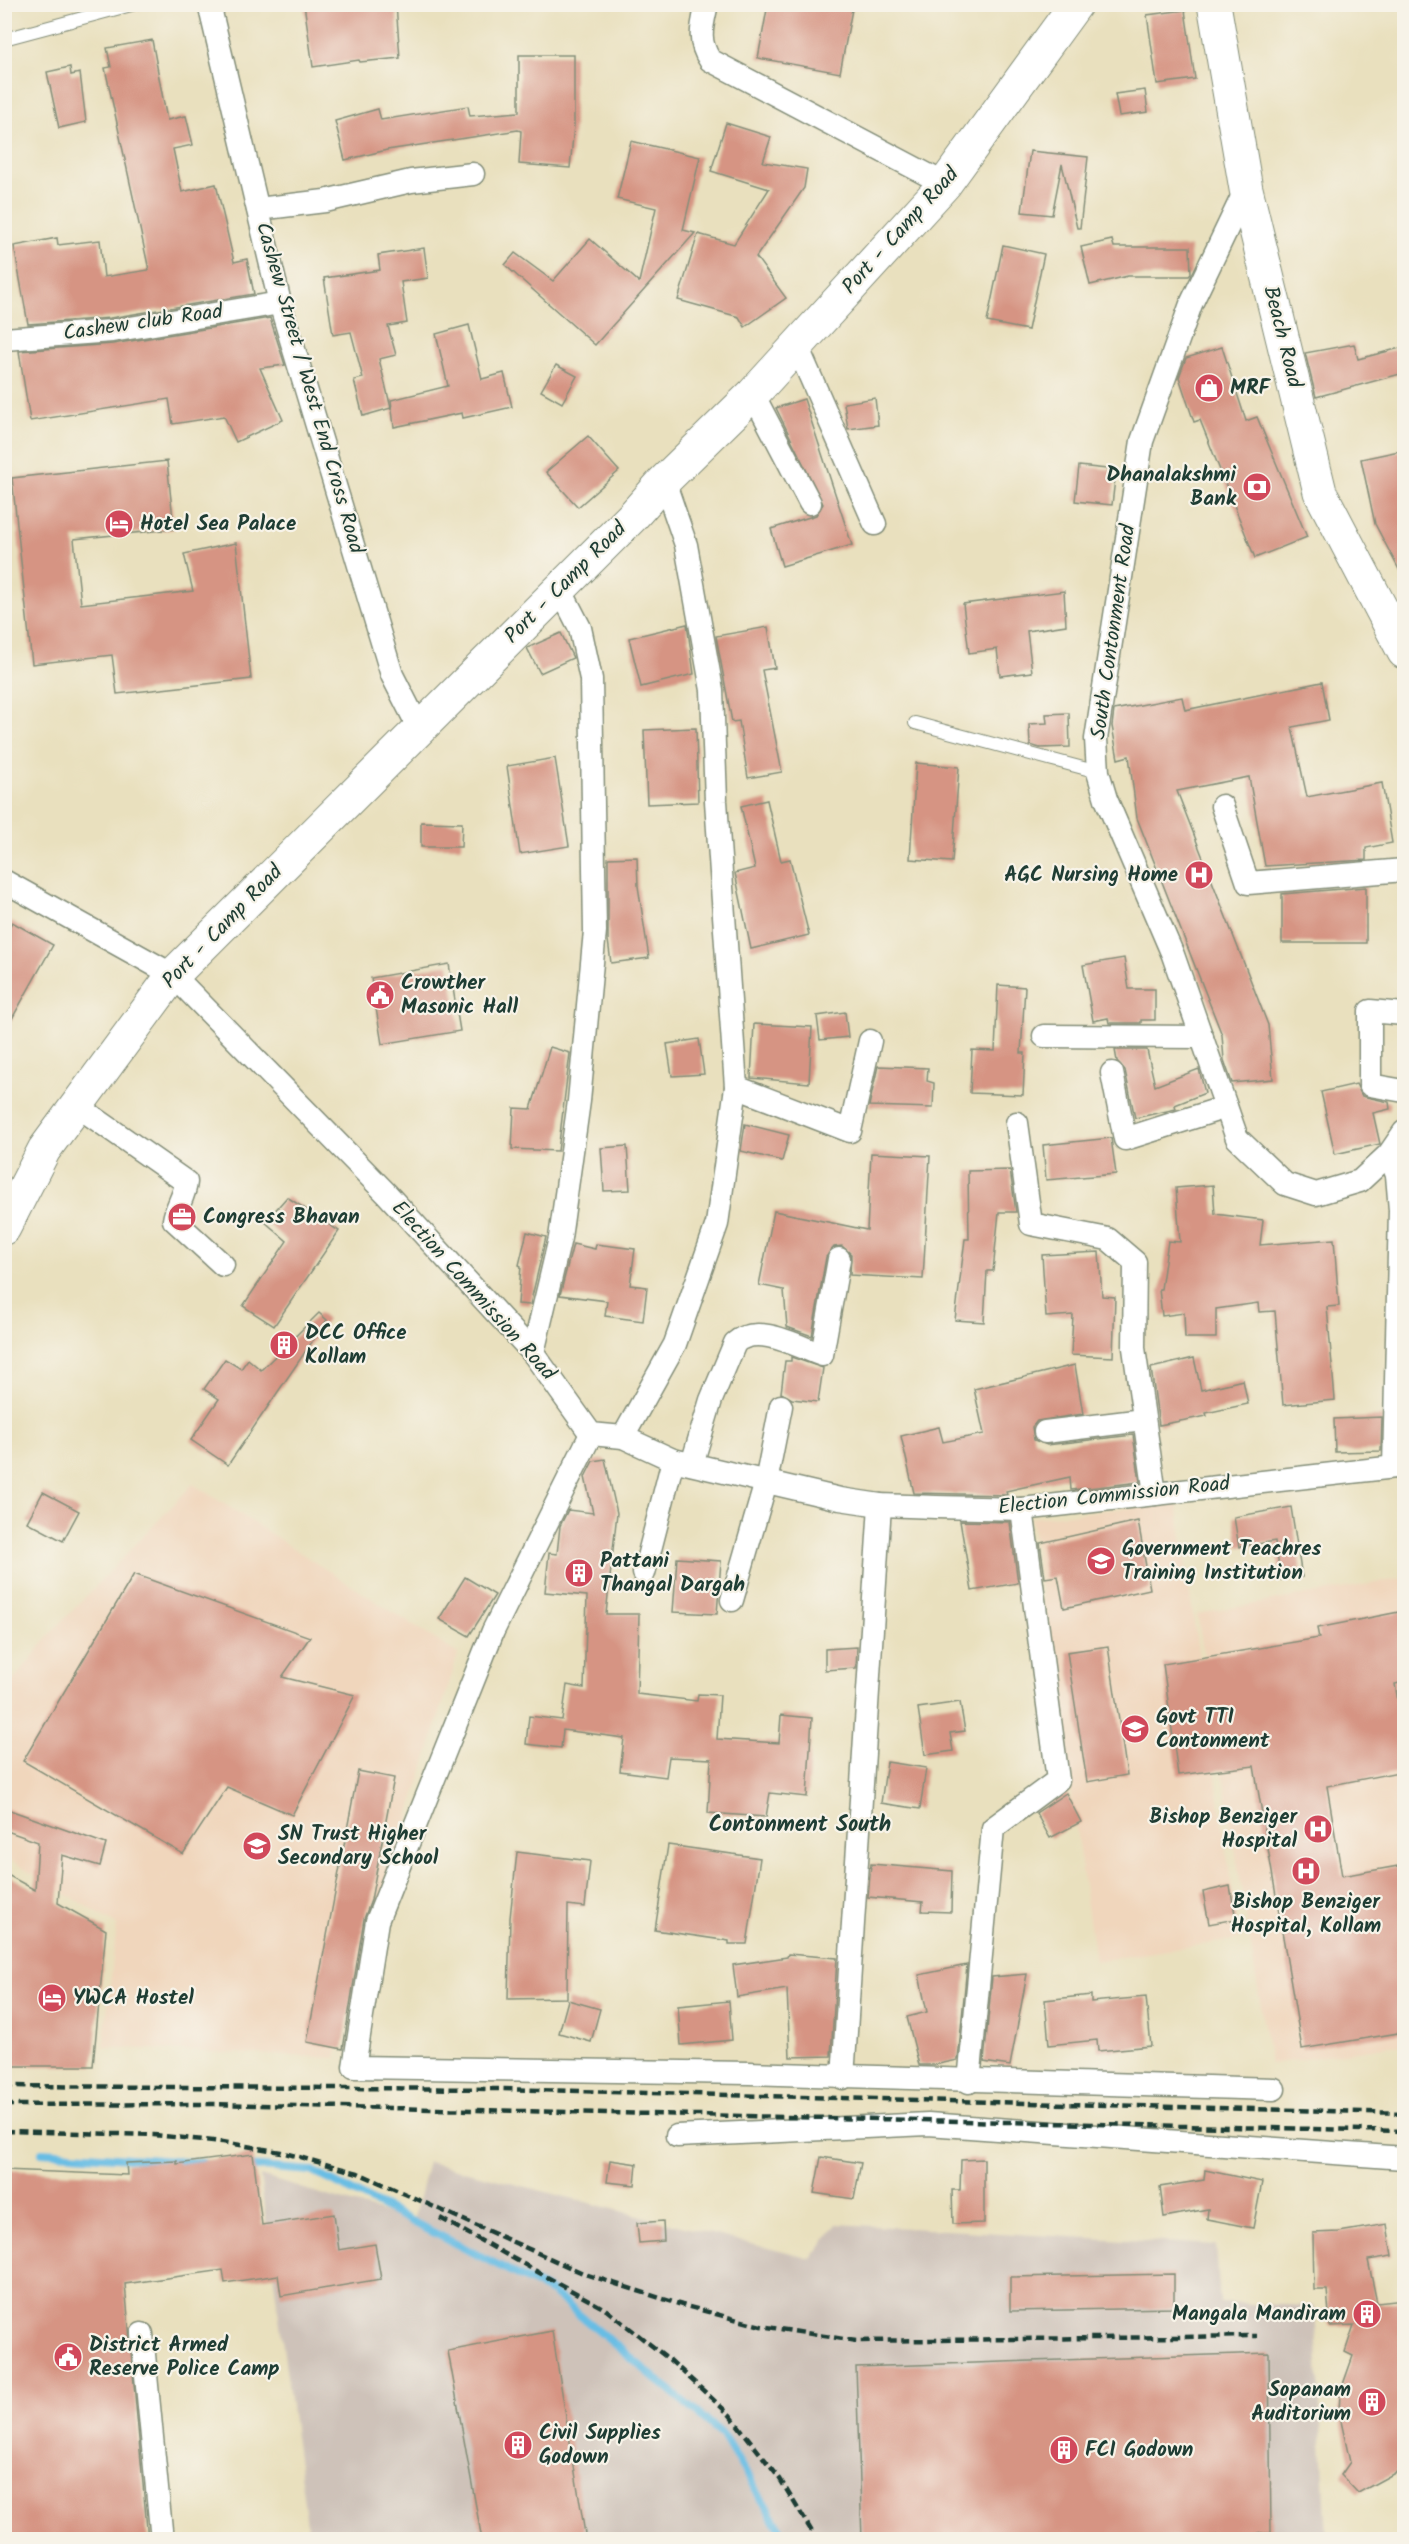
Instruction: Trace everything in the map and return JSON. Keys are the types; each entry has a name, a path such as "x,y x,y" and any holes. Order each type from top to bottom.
{"main road":[{"name":"Port - Camp Road","path":"4,1228 44,1150 173,975 753,394 945,184 1076,4"},
{"name":"Beach Road","path":"1214,4 1246,189 1320,492 1404,652"}],"street":[{"name":"Cashew Street / West End Cross Road","path":"209,4 280,303 392,675 420,730"},
{"path":"706,4 700,34 703,50 710,60 945,184"},
{"path":"258,209 325,201 411,182 473,174"},
{"name":"South Contonment Road","path":"1246,189 1191,304 1142,441 1096,739 1098,772 1106,799 1173,955 1237,1138 1284,1184 1316,1194 1360,1180 1389,1154 1404,1132"},
{"name":"Cashew club Road","path":"4,339 112,331 280,303"},
{"path":"797,346 875,524"},
{"path":"753,394 810,503"},
{"path":"623,1437 675,1344 717,1224 736,1087 716,801 712,690 686,545 664,481"},
{"path":"533,1353 560,1238 579,1101 595,931 591,679 580,628 560,589"},
{"path":"1222,806 1248,883 1404,870"},
{"name":"Election Commission Road","path":"4,881 173,975 386,1193 533,1353 591,1434 623,1437 683,1462 840,1499 880,1505 1022,1509 1399,1467"},
{"path":"1404,1014 1370,1011 1370,1085 1404,1091"},
{"path":"1044,1036 1202,1037"},
{"path":"736,1087 849,1131 870,1041"},
{"path":"1112,1073 1125,1140 1227,1107"},
{"path":"76,1105 186,1182 185,1193 176,1206 174,1220 223,1265"},
{"path":"1017,1124 1031,1224 1108,1239 1135,1262 1134,1348 1155,1494"},
{"path":"1389,1154 1397,1175 1400,1210 1399,1467"},
{"path":"644,1573 683,1462 735,1343 742,1337 753,1333 822,1355 839,1259"},
{"path":"732,1600 766,1482 781,1406"},
{"path":"1045,1432 1143,1420"},
{"path":"591,1434 493,1631 377,1921 354,2067 749,2073 969,2082 1274,2089"},
{"path":"843,2078 880,1505"},
{"path":"969,2082 993,1828 1058,1780 1022,1509"},
{"path":"677,2136 928,2124 1404,2158"},
{"path":"142,2334 162,2540"}],"lane":[{"path":"4,39 135,4"},
{"path":"915,723 1098,772"}],"shaded area":[{"path":"193,1484 458,1654 336,2058 103,2047 117,1925 5,1857 4,1692 53,1631"},
{"name":"Govt TTI Contonment","path":"1177,1503 1239,1939 1095,1961 1031,1518"},
{"name":"Bishop Benziger Hospital","path":"1404,1578 1404,2044 1270,2064 1197,1614"},
{"path":"428,2162 811,2259 837,2224 1216,2245 1220,2303 1315,2306 1327,2539 309,2539 260,2176 413,2221"}],"building":[{"path":"304,4 396,4 400,58 360,62 359,60 313,67"},
{"path":"768,4 853,4 840,73 758,58"},
{"path":"1185,10 1195,79 1157,84 1147,15"},
{"path":"152,40 167,120 186,116 193,145 173,149 182,192 216,184 234,262 247,259 254,294 110,318 28,324 14,246 57,238 58,245 100,240 104,277 149,270 105,68 111,67 107,48"},
{"path":"519,55 574,55 574,125 570,168 519,164 521,131 518,130 387,150 345,160 335,121 378,109 381,120 468,106 470,116 519,112"},
{"path":"70,67 71,75 80,73 86,122 59,128 47,72"},
{"path":"1145,90 1148,112 1119,116 1115,94"},
{"path":"726,123 771,137 763,162 807,169 804,188 756,257 786,298 745,327 739,317 678,300 698,234 734,244 769,189 711,171"},
{"path":"631,141 700,157 683,230 695,233 595,345 505,265 515,253 553,281 590,239 639,282 656,208 617,199"},
{"path":"1030,151 1088,157 1080,228 1077,228 1062,164 1052,215 1022,212"},
{"path":"1112,240 1114,247 1190,247 1191,274 1189,276 1128,276 1090,285 1081,247"},
{"path":"1003,245 1044,254 1028,330 987,322"},
{"path":"424,248 428,278 401,282 407,323 388,326 396,355 379,359 391,408 363,416 354,380 363,378 351,332 333,335 324,278 380,270 378,255"},
{"path":"270,318 285,365 260,368 283,420 236,442 224,416 173,424 169,399 30,421 19,351 113,344"},
{"path":"469,325 482,379 504,373 512,407 463,418 462,413 394,427 391,400 448,386 436,334"},
{"path":"1354,344 1358,359 1404,347 1404,373 1316,397 1305,353"},
{"name":"Dhanalakshmi Bank","path":"1222,347 1246,421 1257,417 1307,537 1255,558 1200,420 1194,422 1179,377 1186,358"},
{"path":"556,365 577,376 562,403 541,391"},
{"path":"875,398 878,425 848,429 844,403"},
{"path":"804,399 852,545 782,566 771,529 816,515 823,504 776,408"},
{"path":"588,436 619,471 578,507 546,472"},
{"path":"1404,450 1404,579 1375,524 1361,459"},
{"path":"167,461 174,529 74,539 81,604 193,591 184,554 236,543 251,679 117,694 112,655 32,664 12,478"},
{"path":"1079,466 1116,470 1112,505 1075,501"},
{"path":"1064,591 1066,625 1027,631 1032,672 1000,676 997,649 969,653 963,604"},
{"path":"687,624 694,674 641,687 629,638"},
{"path":"768,627 775,668 762,670 782,772 748,778 739,721 732,722 716,636"},
{"path":"561,633 573,658 540,673 527,648"},
{"path":"1322,682 1329,720 1292,727 1307,797 1382,783 1392,843 1366,848 1366,860 1265,866 1249,777 1177,791 1268,1025 1273,1079 1232,1083 1224,1060 1222,1035 1137,818 1129,756 1118,759 1112,726 1114,710 1182,697 1185,710"},
{"path":"1069,713 1070,747 1040,748 1030,745 1029,724 1047,723 1046,714"},
{"path":"696,728 698,802 647,804 644,730"},
{"path":"555,758 569,846 520,854 507,766"},
{"path":"916,763 959,767 952,862 910,859"},
{"path":"767,800 781,861 790,859 809,935 751,949 735,873 755,868 741,806"},
{"path":"421,822 462,823 461,847 421,847"},
{"path":"637,857 638,886 649,958 611,963 608,940 608,858"},
{"path":"1366,887 1366,943 1282,943 1282,894"},
{"path":"12,922 53,945 4,1033 4,935"},
{"path":"1124,958 1129,989 1155,989 1155,1020 1141,1020 1141,1023 1109,1023 1108,1018 1093,1021 1083,965"},
{"path":"449,964 460,1031 382,1044 371,978"},
{"path":"998,985 1025,987 1021,1053 1025,1053 1023,1095 970,1093 972,1050 995,1051"},
{"path":"845,1012 848,1037 820,1040 817,1016"},
{"path":"754,1024 812,1027 809,1083 751,1078"},
{"path":"699,1039 704,1074 672,1076 667,1044"},
{"path":"550,1047 570,1053 558,1151 512,1149 514,1108 531,1109"},
{"path":"1115,1050 1147,1050 1155,1086 1199,1069 1205,1093 1175,1105 1176,1109 1135,1118 1125,1070 1117,1061"},
{"path":"878,1066 928,1068 927,1081 934,1083 933,1108 869,1106"},
{"path":"1356,1084 1362,1096 1389,1102 1390,1109 1373,1113 1380,1144 1335,1154 1321,1092"},
{"path":"745,1124 789,1135 782,1161 741,1151"},
{"path":"1111,1138 1116,1174 1046,1180 1043,1145"},
{"path":"627,1146 630,1190 604,1191 601,1148"},
{"path":"871,1153 930,1156 923,1279 850,1275 851,1254 842,1246 834,1247 826,1257 812,1336 787,1327 784,1290 759,1285 774,1211 867,1230"},
{"path":"1010,1170 1016,1212 999,1212 993,1271 987,1271 984,1322 955,1320 965,1239 969,1239 968,1171"},
{"path":"1213,1185 1215,1214 1263,1220 1260,1245 1334,1239 1339,1306 1327,1307 1335,1400 1283,1405 1275,1311 1259,1312 1258,1303 1216,1309 1216,1338 1185,1338 1184,1313 1162,1316 1159,1289 1161,1289 1168,1241 1180,1242 1176,1188"},
{"path":"287,1197 339,1231 274,1326 243,1306 287,1241 265,1222"},
{"path":"527,1232 546,1237 530,1305 518,1304 521,1266 519,1265"},
{"path":"573,1244 595,1249 596,1244 635,1249 630,1285 647,1287 643,1321 605,1316 607,1301 560,1295"},
{"path":"1099,1252 1102,1296 1115,1297 1113,1357 1071,1355 1073,1315 1046,1317 1042,1255"},
{"path":"319,1313 327,1320 228,1465 191,1440 219,1399 204,1389 225,1359 241,1369 248,1359 261,1370"},
{"path":"791,1357 823,1368 818,1402 792,1399 781,1393 785,1361 791,1361"},
{"path":"1194,1358 1201,1390 1243,1380 1248,1404 1206,1413 1207,1416 1159,1425 1151,1368"},
{"path":"1075,1365 1083,1414 1037,1421 1032,1427 1034,1440 1047,1445 1133,1435 1140,1482 1071,1490 1070,1477 1006,1491 1007,1495 914,1493 901,1436 939,1427 943,1442 984,1434 974,1389"},
{"path":"1382,1417 1381,1451 1335,1452 1334,1419"},
{"path":"605,1459 617,1513 606,1614 639,1614 637,1694 697,1701 698,1694 720,1695 717,1739 779,1743 781,1715 812,1718 807,1797 770,1793 766,1817 708,1813 711,1759 669,1757 666,1777 620,1771 624,1738 563,1730 561,1748 526,1744 529,1716 562,1720 567,1685 584,1688 587,1596 545,1592 549,1553 557,1554 560,1526 568,1510 593,1513 585,1477 593,1461"},
{"path":"43,1492 79,1511 63,1541 27,1522"},
{"path":"1291,1507 1302,1577 1281,1580 1275,1541 1239,1547 1234,1517"},
{"path":"960,1521 1010,1522 1018,1583 972,1591"},
{"name":"Government Teachres Training Institution","path":"1138,1521 1150,1589 1064,1608 1058,1576 1045,1578 1040,1543"},
{"path":"677,1558 721,1561 717,1614 673,1612"},
{"path":"134,1574 310,1637 282,1677 355,1695 292,1815 227,1787 183,1854 23,1761"},
{"path":"465,1577 495,1595 469,1636 439,1619"},
{"name":"Bishop Benziger Hospital","path":"1404,1611 1404,1682 1395,1684 1404,1734 1404,1771 1327,1786 1342,1876 1404,1865 1404,2032 1302,2049 1254,1766 1178,1775 1163,1664 1319,1638 1317,1628"},
{"path":"1108,1646 1127,1775 1087,1782 1067,1652"},
{"path":"857,1647 856,1668 825,1670 825,1649"},
{"path":"960,1702 965,1731 950,1733 953,1751 925,1755 918,1708"},
{"path":"887,1762 926,1768 920,1809 881,1803"},
{"path":"358,1771 394,1778 371,1900 364,1919 343,2049 307,2042"},
{"path":"1066,1793 1081,1822 1050,1838 1036,1813"},
{"name":"YWCA Hostel","path":"4,1808 106,1844 100,1866 62,1855 58,1903 106,1930 93,2066 4,2066 4,1873 35,1890 38,1842 4,1830"},
{"path":"668,1845 760,1858 747,1944 729,1944 729,1941 655,1930"},
{"path":"517,1852 590,1861 585,1907 568,1905 567,1998 508,1999 510,1918"},
{"path":"871,1864 952,1871 951,1912 922,1911 923,1902 868,1897"},
{"path":"1230,1886 1236,1919 1209,1924 1203,1892"},
{"path":"788,1954 837,1958 831,2056 790,2057 787,1989 737,1997 733,1965 787,1957"},
{"path":"967,1965 958,2060 934,2065 919,2065 907,2017 927,2012 919,1975"},
{"path":"1027,1974 1010,2066 984,2062 992,1977"},
{"path":"1091,1995 1091,2002 1146,1997 1151,2046 1098,2051 1097,2040 1049,2045 1045,2000"},
{"path":"568,2000 600,2009 591,2042 559,2033"},
{"path":"729,2001 732,2040 681,2045 678,2006"},
{"name":"District Armed Reserve Police Camp","path":"253,2154 262,2225 334,2214 339,2250 375,2244 381,2279 281,2296 278,2275 225,2283 223,2270 125,2284 148,2540 4,2540 4,2170 127,2175 126,2163 177,2161 177,2164"},
{"path":"821,2157 861,2163 854,2199 814,2193"},
{"path":"984,2159 984,2223 953,2224 952,2190 960,2190 961,2160"},
{"path":"610,2160 637,2164 635,2185 607,2182"},
{"path":"1205,2170 1262,2182 1253,2228 1207,2219 1208,2209 1164,2217 1160,2187 1204,2180"},
{"path":"663,2221 664,2241 639,2243 637,2223"},
{"path":"1387,2224 1392,2256 1368,2260 1377,2303 1404,2300 1404,2468 1358,2493 1341,2475 1350,2462 1339,2412 1340,2393 1353,2356 1345,2352 1354,2325 1330,2326 1327,2290 1314,2290 1313,2233 1339,2232"},
{"path":"1174,2274 1174,2308 1010,2311 1010,2277"},
{"name":"Civil Supplies Godown","path":"552,2331 586,2540 482,2540 448,2351"},
{"name":"FCI Godown","path":"1269,2353 1271,2533 1117,2540 862,2540 856,2367"}],"waterway":[{"path":"42,2152 203,2163"},
{"path":"246,2166 312,2171 553,2293 721,2433 787,2540"}],"railway":[{"path":"4,2086 501,2089 1404,2113"},
{"path":"4,2105 212,2104 1404,2131"},
{"path":"4,2131 154,2135 223,2142 281,2152 358,2173 585,2274 682,2305 761,2326 856,2341 1257,2336"},
{"path":"440,2218 605,2309 670,2360 730,2415 780,2479 817,2540"}],"place":[{"name":"MRF","path":"1209,388"},
{"name":"Dhanalakshmi Bank","path":"1257,487"},
{"name":"Hotel Sea Palace","path":"119,524"},
{"name":"AGC Nursing Home","path":"1199,875"},
{"name":"Crowther Masonic Hall","path":"380,995"},
{"name":"Congress Bhavan","path":"182,1217"},
{"name":"DCC Office Kollam","path":"284,1345"},
{"name":"Government Teachres Training Institution","path":"1101,1561"},
{"name":"Pattani Thangal Dargah","path":"579,1573"},
{"name":"Govt TTI Contonment","path":"1135,1729"},
{"name":"Bishop Benziger Hospital","path":"1318,1829"},
{"name":"SN Trust Higher Secondary School","path":"257,1846"},
{"name":"Bishop Benziger Hospital, Kollam","path":"1306,1871"},
{"name":"YWCA Hostel","path":"52,1998"},
{"name":"Mangala Mandiram","path":"1367,2314"},
{"name":"District Armed Reserve Police Camp","path":"68,2357"},
{"name":"Sopanam Auditorium","path":"1372,2402"},
{"name":"Civil Supplies Godown","path":"518,2445"},
{"name":"FCI Godown","path":"1064,2450"}],"district":[{"name":"Contonment South","path":"800,1825"}]}
